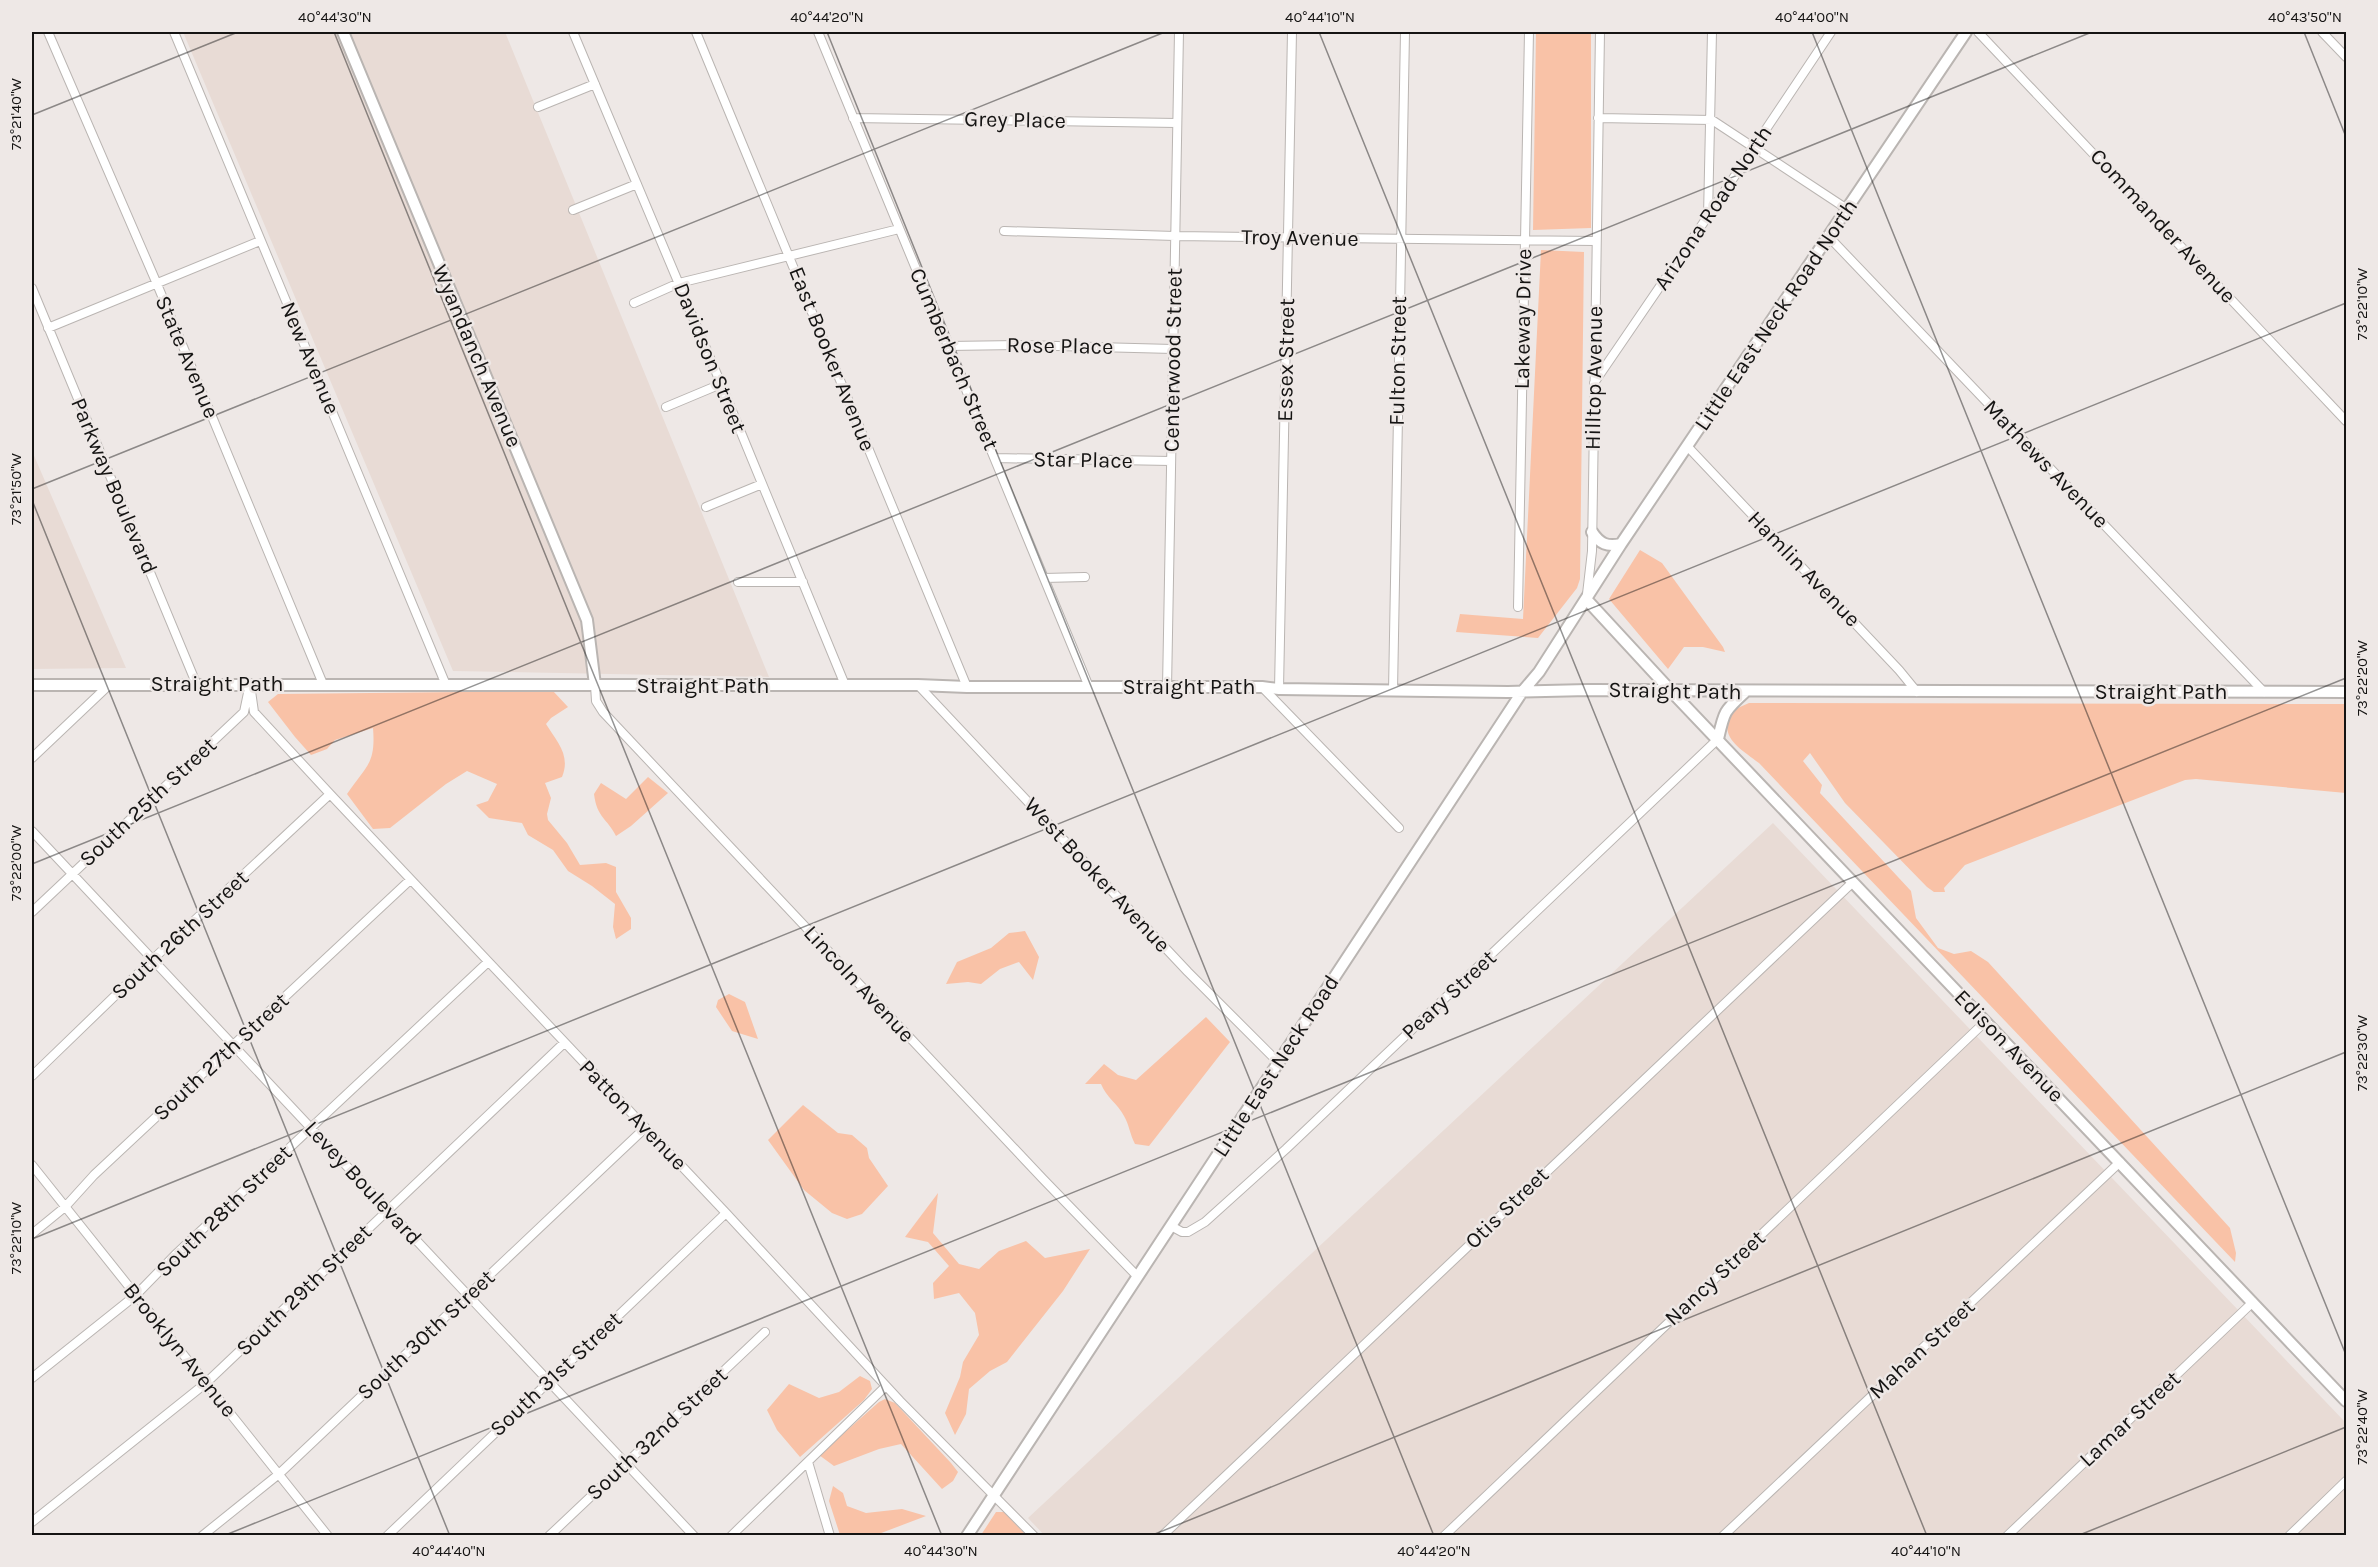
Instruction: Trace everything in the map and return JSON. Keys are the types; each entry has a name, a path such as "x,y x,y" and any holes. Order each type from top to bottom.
{"main road":[{"name":"Wyandanch Avenue","path":"343,32 587,620 595,685"},
{"name":"Little East Neck Road North","path":"1586,598 1966,32"},
{"path":"1592,532 1599,542 1610,547 1622,544"},
{"path":"1586,598 1671,691"},
{"name":"Little East Neck Road","path":"967,1536 1586,598"},
{"name":"Straight Path","path":"32,685 196,683 918,685 1262,687 1522,692 2346,692"},
{"name":"Edison Avenue","path":"1671,691 2346,1401"},
{"path":"1718,739 1725,711 1745,692"}],"street":[{"name":"State Avenue","path":"48,32 157,284 323,684"},
{"name":"New Avenue","path":"174,32 446,685"},
{"name":"Davidson Street","path":"573,32 845,685"},
{"name":"East Booker Avenue","path":"696,32 967,687"},
{"name":"Cumberbach Street","path":"818,32 1089,687"},
{"name":"Centerwood Street","path":"1167,688 1179,32"},
{"name":"Essex Street","path":"1279,689 1292,32"},
{"name":"Fulton Street","path":"1393,691 1405,32"},
{"name":"Lakeway Drive","path":"1518,607 1529,32"},
{"name":"Hilltop Avenue","path":"1586,598 1592,551 1599,32"},
{"path":"1708,216 1712,120 1712,32"},
{"name":"Arizona Road North","path":"1593,383 1831,32"},
{"name":"Commander Avenue","path":"1978,32 2346,421"},
{"path":"2322,32 2346,57"},
{"path":"538,107 595,84"},
{"name":"Grey Place","path":"853,118 1177,123"},
{"path":"1598,118 1712,120 1847,208"},
{"path":"573,210 637,184"},
{"path":"634,303 679,283 899,229"},
{"name":"Troy Avenue","path":"1004,231 1401,240 1596,241"},
{"name":"Mathews Avenue","path":"1829,237 2264,692"},
{"path":"48,328 260,241"},
{"name":"Parkway Boulevard","path":"32,288 196,683"},
{"name":"Rose Place","path":"948,346 1018,345 1173,349"},
{"path":"666,406 721,384"},
{"name":"Hamlin Avenue","path":"1688,447 1899,670 1917,692"},
{"name":"Star Place","path":"995,458 1171,461"},
{"path":"706,507 762,484"},
{"path":"1044,578 1085,577"},
{"path":"738,582 803,582"},
{"path":"32,758 111,684"},
{"name":"Patton Avenue","path":"250,684 254,712 886,1386 1034,1536"},
{"name":"South 25th Street","path":"32,912 244,712 250,684"},
{"name":"Lincoln Avenue","path":"595,685 596,701 603,712 1137,1276"},
{"name":"West Booker Avenue","path":"918,685 1188,972 1278,1062"},
{"path":"1262,687 1399,828"},
{"name":"Peary Street","path":"1171,1226 1182,1232 1188,1232 1205,1222 1286,1149 1718,739"},
{"name":"South 26th Street","path":"32,1076 330,794"},
{"name":"Levey Boulevard","path":"32,831 694,1536"},
{"name":"South 27th Street","path":"32,1234 65,1207 94,1175 410,880"},
{"name":"Otis Street","path":"1162,1536 1853,882"},
{"name":"South 28th Street","path":"32,1378 136,1295 175,1255 488,962"},
{"name":"Nancy Street","path":"1444,1536 1986,1022"},
{"name":"South 29th Street","path":"32,1522 206,1383 564,1043"},
{"name":"South 30th Street","path":"202,1536 279,1474 645,1128"},
{"name":"Mahan Street","path":"1724,1536 2120,1162"},
{"name":"Brooklyn Avenue","path":"32,1165 328,1536"},
{"name":"South 31st Street","path":"387,1536 726,1214"},
{"name":"Lamar Street","path":"2007,1536 2253,1302"},
{"name":"South 32nd Street","path":"549,1536 765,1332"},
{"path":"731,1536 886,1386"},
{"path":"808,1462 830,1536"},
{"path":"2289,1536 2346,1481"}],"shaded area":[{"path":"183,32 505,32 769,677 453,671"},
{"path":"1536,32 1591,32 1591,228 1533,230"},
{"path":"1541,250 1584,252 1580,579 1577,588 1538,638 1456,632 1460,614 1523,619"},
{"path":"32,451 126,668 32,669"},
{"path":"1640,550 1662,563 1725,652 1703,647 1684,647 1668,669 1609,599"},
{"path":"553,691 568,707 546,724 562,749 565,762 562,777 545,783 551,798 547,814 548,820 567,843 580,865 606,863 616,867 616,892 631,918 631,929 616,939 613,927 615,904 568,871 553,850 528,835 522,823 489,818 476,805 488,801 497,784 467,771 446,784 390,828 373,829 347,794 371,757 374,740 373,728 335,740 327,749 311,755 268,702 278,694"},
{"path":"1749,703 2346,704 2346,793 2196,779 2185,780 1965,865 1944,888 1945,892 1934,892 1927,887 1845,803 1810,753 1803,761 1822,785 1820,793 1911,891 1916,918 1938,948 1954,954 1971,951 1988,962 2230,1228 2236,1253 2235,1262 1759,763 1733,742 1727,728 1731,711"},
{"path":"648,777 668,793 631,826 616,836 597,808 594,794 601,783 626,799"},
{"path":"1773,823 2346,1423 2346,1535 1045,1536 1028,1518"},
{"path":"1025,931 1039,957 1033,980 1019,962 1000,969 981,984 968,982 946,984 957,962 991,948 1009,933"},
{"path":"729,994 745,1002 758,1039 732,1031 716,1007 718,1000"},
{"path":"1206,1017 1230,1042 1149,1146 1135,1144 1124,1116 1101,1084 1085,1084 1104,1064 1118,1075 1136,1080"},
{"path":"803,1105 838,1133 852,1135 867,1148 869,1158 888,1186 862,1214 847,1219 832,1213 804,1190 768,1140"},
{"path":"938,1193 933,1233 959,1264 979,1269 999,1251 1026,1241 1045,1258 1090,1249 1063,1291 1007,1362 990,1371 969,1389 966,1414 955,1435 945,1413 960,1377 963,1362 979,1335 975,1313 959,1293 934,1299 933,1283 949,1266 928,1242 905,1237"},
{"path":"860,1376 870,1381 872,1389 864,1400 800,1457 777,1430 767,1410 789,1384 819,1398 839,1392"},
{"path":"885,1399 895,1403 958,1472 953,1481 942,1489 901,1444 879,1449 834,1466 819,1455"},
{"path":"833,1486 843,1493 847,1506 866,1513 902,1509 926,1516 876,1535 840,1535 829,1501"},
{"path":"996,1512 1004,1512 1026,1535 981,1535"}]}
